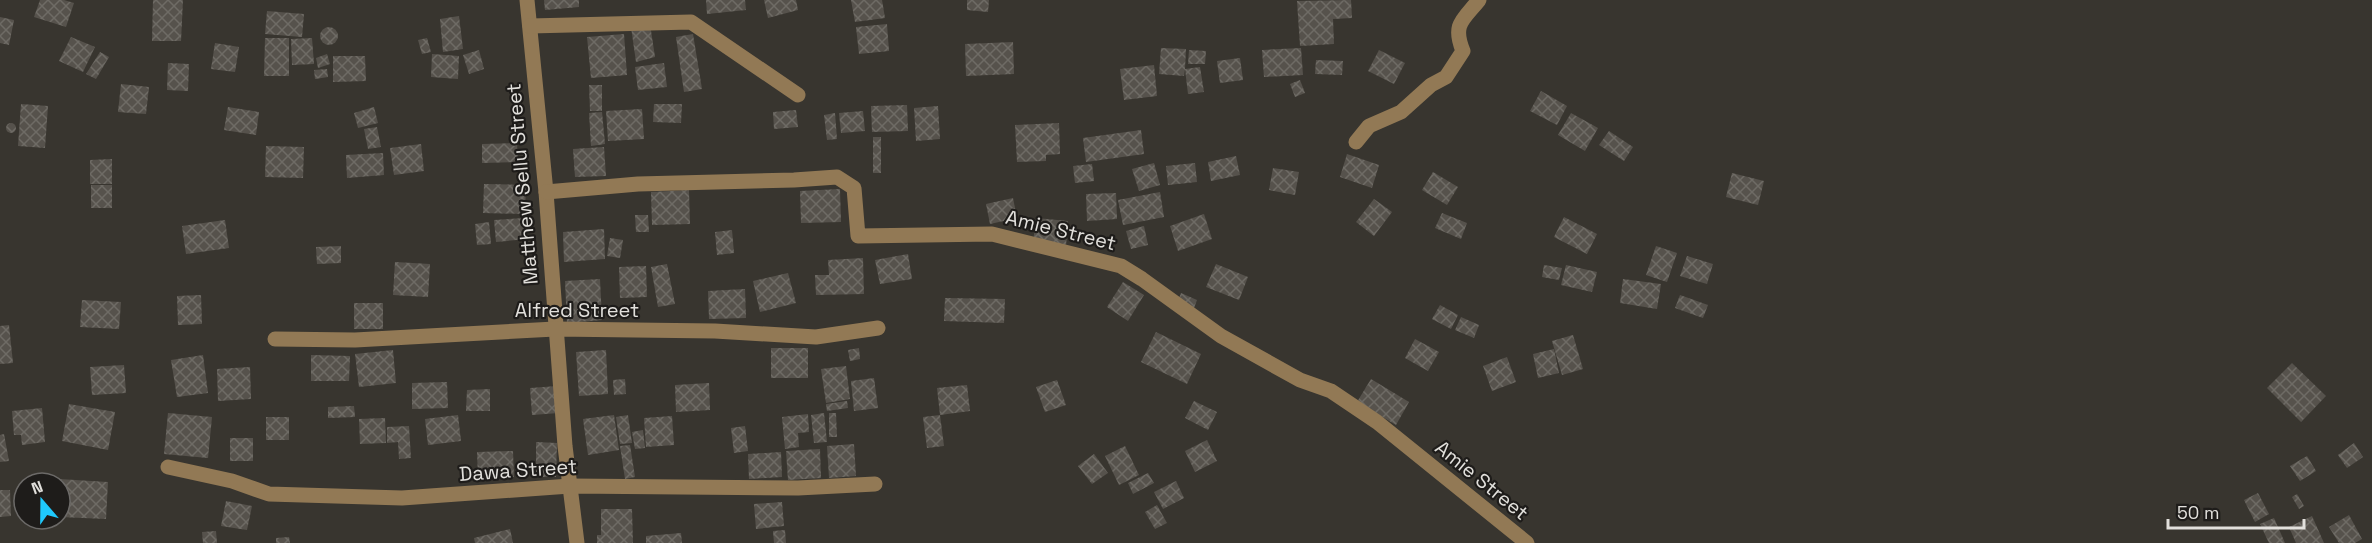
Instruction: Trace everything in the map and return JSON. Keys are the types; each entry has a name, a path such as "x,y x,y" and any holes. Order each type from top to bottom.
{"street":[{"name":"Matthew Sellu Street","path":"527,0 546,192 565,446 577,543"},
{"path":"1356,142 1369,126 1401,112 1431,85 1446,77 1463,51 1457,37 1459,25 1479,0"},
{"path":"530,26 691,22 798,95"},
{"name":"Amie Street","path":"546,192 638,184 837,177 854,188 858,236 993,234 1121,266 1221,336 1300,380 1331,391 1377,422 1527,543"},
{"name":"Alfred Street","path":"275,339 355,340 555,329 715,331 816,337 878,328"},
{"name":"Dawa Street","path":"168,467 232,482 269,494 402,498 570,486 798,488 875,484"}],"building":[{"path":"40,0 64,0 74,3 66,27 34,17"},
{"path":"153,0 183,0 181,41 152,41"},
{"path":"544,0 579,0 579,7 545,10"},
{"path":"706,0 745,0 746,10 707,14"},
{"path":"764,0 796,0 798,10 768,18"},
{"path":"851,0 882,0 885,18 855,22"},
{"path":"967,0 989,0 988,12 967,10"},
{"path":"1351,0 1352,18 1333,19 1334,44 1300,46 1297,1"},
{"path":"267,11 304,14 302,37 265,34"},
{"path":"459,16 463,49 443,52 440,19"},
{"path":"0,17 14,20 9,45 0,43"},
{"path":"650,24 655,57 636,62 631,27"},
{"path":"887,24 889,51 859,54 856,27"},
{"path":"325,27 333,27 338,32 336,43 325,45 320,40 320,32"},
{"path":"624,34 627,75 591,78 587,37"},
{"path":"693,34 702,89 684,92 676,37"},
{"path":"71,37 95,47 83,72 59,61"},
{"path":"265,38 289,38 289,76 264,76"},
{"path":"312,38 314,64 292,65 291,39"},
{"path":"427,38 431,52 422,54 418,40"},
{"path":"1013,42 1014,74 966,76 965,44"},
{"path":"215,43 239,47 235,72 211,69"},
{"path":"1161,48 1186,49 1184,76 1159,74"},
{"path":"1301,48 1303,75 1264,77 1262,50"},
{"path":"479,50 484,69 469,74 463,55"},
{"path":"1189,50 1206,51 1205,64 1188,64"},
{"path":"1379,50 1405,63 1394,84 1368,71"},
{"path":"100,52 109,57 96,79 86,74"},
{"path":"327,54 330,64 318,68 316,58"},
{"path":"432,54 459,56 458,79 431,77"},
{"path":"333,56 365,56 366,81 333,82"},
{"path":"1240,58 1243,80 1220,83 1217,61"},
{"path":"1316,60 1343,61 1342,75 1315,74"},
{"path":"168,63 189,64 188,91 167,90"},
{"path":"664,63 667,87 638,90 635,67"},
{"path":"1154,65 1157,96 1124,100 1120,69"},
{"path":"1200,67 1204,92 1188,94 1185,69"},
{"path":"327,69 328,77 315,79 314,70"},
{"path":"1300,80 1305,93 1295,97 1290,84"},
{"path":"121,84 149,87 146,114 118,112"},
{"path":"589,85 602,85 602,111 590,111"},
{"path":"1541,91 1567,106 1557,125 1530,111"},
{"path":"21,104 48,106 45,148 18,146"},
{"path":"654,104 682,104 681,123 653,122"},
{"path":"907,105 908,131 872,132 871,106"},
{"path":"938,106 940,139 916,141 914,108"},
{"path":"228,107 259,112 256,135 224,130"},
{"path":"374,107 378,123 358,128 354,113"},
{"path":"642,109 644,139 608,141 606,111"},
{"path":"796,110 798,127 774,129 773,112"},
{"path":"863,111 865,131 841,133 839,113"},
{"path":"602,112 605,144 591,146 589,113"},
{"path":"835,113 837,139 827,140 824,115"},
{"path":"1571,113 1598,128 1585,151 1558,135"},
{"path":"11,123 15,124 15,132 11,133 7,132 6,128 7,124"},
{"path":"1059,123 1060,154 1046,155 1046,161 1017,162 1015,125"},
{"path":"377,127 381,147 368,149 364,129"},
{"path":"1141,130 1144,154 1086,162 1083,138"},
{"path":"1609,131 1633,147 1624,161 1599,145"},
{"path":"873,137 881,137 881,173 873,173"},
{"path":"517,143 518,162 482,163 482,144"},
{"path":"421,144 424,171 394,175 390,148"},
{"path":"266,146 304,147 303,178 265,177"},
{"path":"604,147 606,176 575,177 573,149"},
{"path":"383,153 384,175 347,178 346,155"},
{"path":"1347,154 1379,165 1372,188 1340,177"},
{"path":"1236,156 1240,175 1211,181 1208,162"},
{"path":"112,159 112,184 90,184 90,160"},
{"path":"1154,163 1160,185 1139,191 1132,169"},
{"path":"1195,163 1197,182 1168,185 1166,166"},
{"path":"1092,164 1094,181 1075,183 1073,166"},
{"path":"1273,168 1299,172 1295,195 1269,190"},
{"path":"1433,172 1458,187 1447,205 1422,190"},
{"path":"1732,173 1764,181 1758,205 1726,197"},
{"path":"484,184 526,185 525,214 483,213"},
{"path":"91,185 112,185 112,208 91,208"},
{"path":"840,189 841,222 801,223 800,191"},
{"path":"689,190 690,224 652,225 651,192"},
{"path":"1160,192 1164,217 1123,225 1118,200"},
{"path":"1116,193 1117,219 1087,221 1086,194"},
{"path":"1013,198 1017,218 990,224 986,204"},
{"path":"1374,199 1392,212 1374,236 1356,222"},
{"path":"1442,213 1467,223 1461,239 1435,228"},
{"path":"1204,214 1212,239 1178,251 1170,226"},
{"path":"635,215 648,215 649,232 636,232"},
{"path":"1564,217 1597,234 1587,254 1554,237"},
{"path":"525,218 527,239 496,242 494,220"},
{"path":"1036,218 1068,221 1066,246 1033,243"},
{"path":"225,220 229,248 186,254 182,226"},
{"path":"489,222 491,244 477,245 475,224"},
{"path":"1144,226 1148,245 1131,249 1126,231"},
{"path":"604,229 605,259 564,262 563,232"},
{"path":"732,230 734,253 717,255 715,232"},
{"path":"610,238 623,240 620,258 607,256"},
{"path":"341,246 341,263 317,264 316,247"},
{"path":"1656,246 1677,253 1667,282 1646,275"},
{"path":"908,254 912,279 880,284 875,260"},
{"path":"1687,256 1713,264 1707,284 1680,276"},
{"path":"863,258 864,294 816,295 815,275 829,275 828,260"},
{"path":"395,262 430,264 428,297 393,295"},
{"path":"667,264 675,304 658,307 651,267"},
{"path":"1216,264 1248,277 1239,300 1206,287"},
{"path":"1544,265 1562,268 1559,280 1542,277"},
{"path":"1566,265 1597,272 1592,292 1561,285"},
{"path":"646,266 647,297 620,298 619,267"},
{"path":"788,273 796,303 760,312 753,281"},
{"path":"600,279 602,320 567,323 565,281"},
{"path":"1623,279 1661,284 1657,309 1620,303"},
{"path":"1123,282 1144,295 1128,321 1107,307"},
{"path":"745,289 746,318 709,319 708,291"},
{"path":"1181,293 1197,300 1194,308 1178,301"},
{"path":"201,295 202,324 178,325 177,296"},
{"path":"1680,295 1708,305 1703,318 1675,308"},
{"path":"945,298 1005,299 1004,323 944,321"},
{"path":"82,300 121,302 119,329 80,327"},
{"path":"354,303 383,303 383,329 354,329"},
{"path":"1440,305 1458,315 1451,329 1432,319"},
{"path":"1461,317 1479,325 1474,338 1455,330"},
{"path":"9,325 13,363 0,364 0,326"},
{"path":"1156,332 1201,354 1187,384 1141,362"},
{"path":"1573,335 1583,369 1562,375 1552,341"},
{"path":"1415,339 1439,352 1428,371 1405,358"},
{"path":"771,348 808,348 808,378 771,378"},
{"path":"859,348 860,359 850,361 848,350"},
{"path":"1554,349 1559,373 1538,378 1533,354"},
{"path":"393,350 396,383 359,387 355,354"},
{"path":"606,350 608,394 579,396 576,352"},
{"path":"203,355 208,393 177,397 171,360"},
{"path":"311,355 350,356 349,381 311,381"},
{"path":"1507,357 1516,382 1492,391 1483,366"},
{"path":"2292,363 2326,396 2301,422 2267,388"},
{"path":"124,365 126,393 92,395 90,367"},
{"path":"846,366 850,399 826,403 821,369"},
{"path":"250,367 251,399 218,401 217,369"},
{"path":"874,378 878,408 854,411 851,381"},
{"path":"625,379 626,394 614,395 613,380"},
{"path":"1371,379 1409,402 1396,425 1357,402"},
{"path":"1057,380 1066,405 1045,412 1036,387"},
{"path":"447,382 448,408 412,409 412,383"},
{"path":"709,383 710,410 676,412 675,385"},
{"path":"967,385 970,411 940,415 937,388"},
{"path":"557,386 559,413 532,415 530,388"},
{"path":"490,389 490,411 466,411 467,390"},
{"path":"847,401 848,408 827,411 826,404"},
{"path":"1194,401 1217,412 1208,430 1185,418"},
{"path":"69,404 115,412 108,450 62,441"},
{"path":"354,406 355,417 328,418 328,407"},
{"path":"42,408 45,442 22,445 21,435 14,435 12,411"},
{"path":"168,413 212,417 208,458 164,454"},
{"path":"824,413 827,442 814,443 811,415"},
{"path":"829,413 836,413 837,437 829,437"},
{"path":"808,414 809,432 798,433 799,447 785,449 782,417"},
{"path":"458,415 461,441 428,445 425,419"},
{"path":"614,415 619,450 588,455 583,419"},
{"path":"628,415 632,443 620,444 616,417"},
{"path":"940,415 944,446 927,448 923,417"},
{"path":"672,416 674,445 646,447 644,418"},
{"path":"266,417 289,417 289,440 266,440"},
{"path":"385,418 386,443 360,444 359,419"},
{"path":"409,426 411,458 399,459 398,442 387,443 387,427"},
{"path":"745,426 748,451 734,453 731,428"},
{"path":"643,430 645,448 635,449 632,432"},
{"path":"4,434 9,461 0,462 0,435"},
{"path":"230,438 253,438 253,461 230,461"},
{"path":"1207,440 1217,461 1195,472 1185,451"},
{"path":"536,442 557,443 556,477 536,477"},
{"path":"2354,443 2363,457 2347,468 2338,455"},
{"path":"854,444 856,476 829,478 827,446"},
{"path":"630,445 635,477 625,479 620,446"},
{"path":"1125,446 1139,475 1119,485 1105,456"},
{"path":"820,449 821,478 788,480 786,451"},
{"path":"513,451 514,477 478,479 477,452"},
{"path":"781,452 782,477 749,479 748,454"},
{"path":"1094,454 1108,473 1092,484 1078,466"},
{"path":"2307,456 2316,471 2300,481 2290,466"},
{"path":"1148,473 1154,483 1133,494 1128,483"},
{"path":"72,480 108,482 106,519 72,518"},
{"path":"1176,481 1184,498 1163,509 1154,492"},
{"path":"0,490 10,490 11,516 0,517"},
{"path":"2258,493 2269,514 2255,522 2244,500"},
{"path":"2297,494 2304,506 2299,509 2292,497"},
{"path":"226,501 252,506 247,530 221,526"},
{"path":"782,502 784,526 756,529 754,504"},
{"path":"1157,505 1167,523 1155,529 1145,512"},
{"path":"601,509 632,509 633,543 597,543 597,535 601,535"},
{"path":"2349,515 2362,539 2355,543 2339,543 2329,527"},
{"path":"2312,516 2324,543 2296,543 2289,527"},
{"path":"2274,518 2285,543 2269,543 2260,524"},
{"path":"510,529 513,543 475,543 474,538"},
{"path":"785,530 786,543 774,543 773,531"},
{"path":"216,531 217,543 203,543 202,532"},
{"path":"681,533 682,543 646,543 646,536"},
{"path":"289,537 290,543 276,543 276,538"}]}
